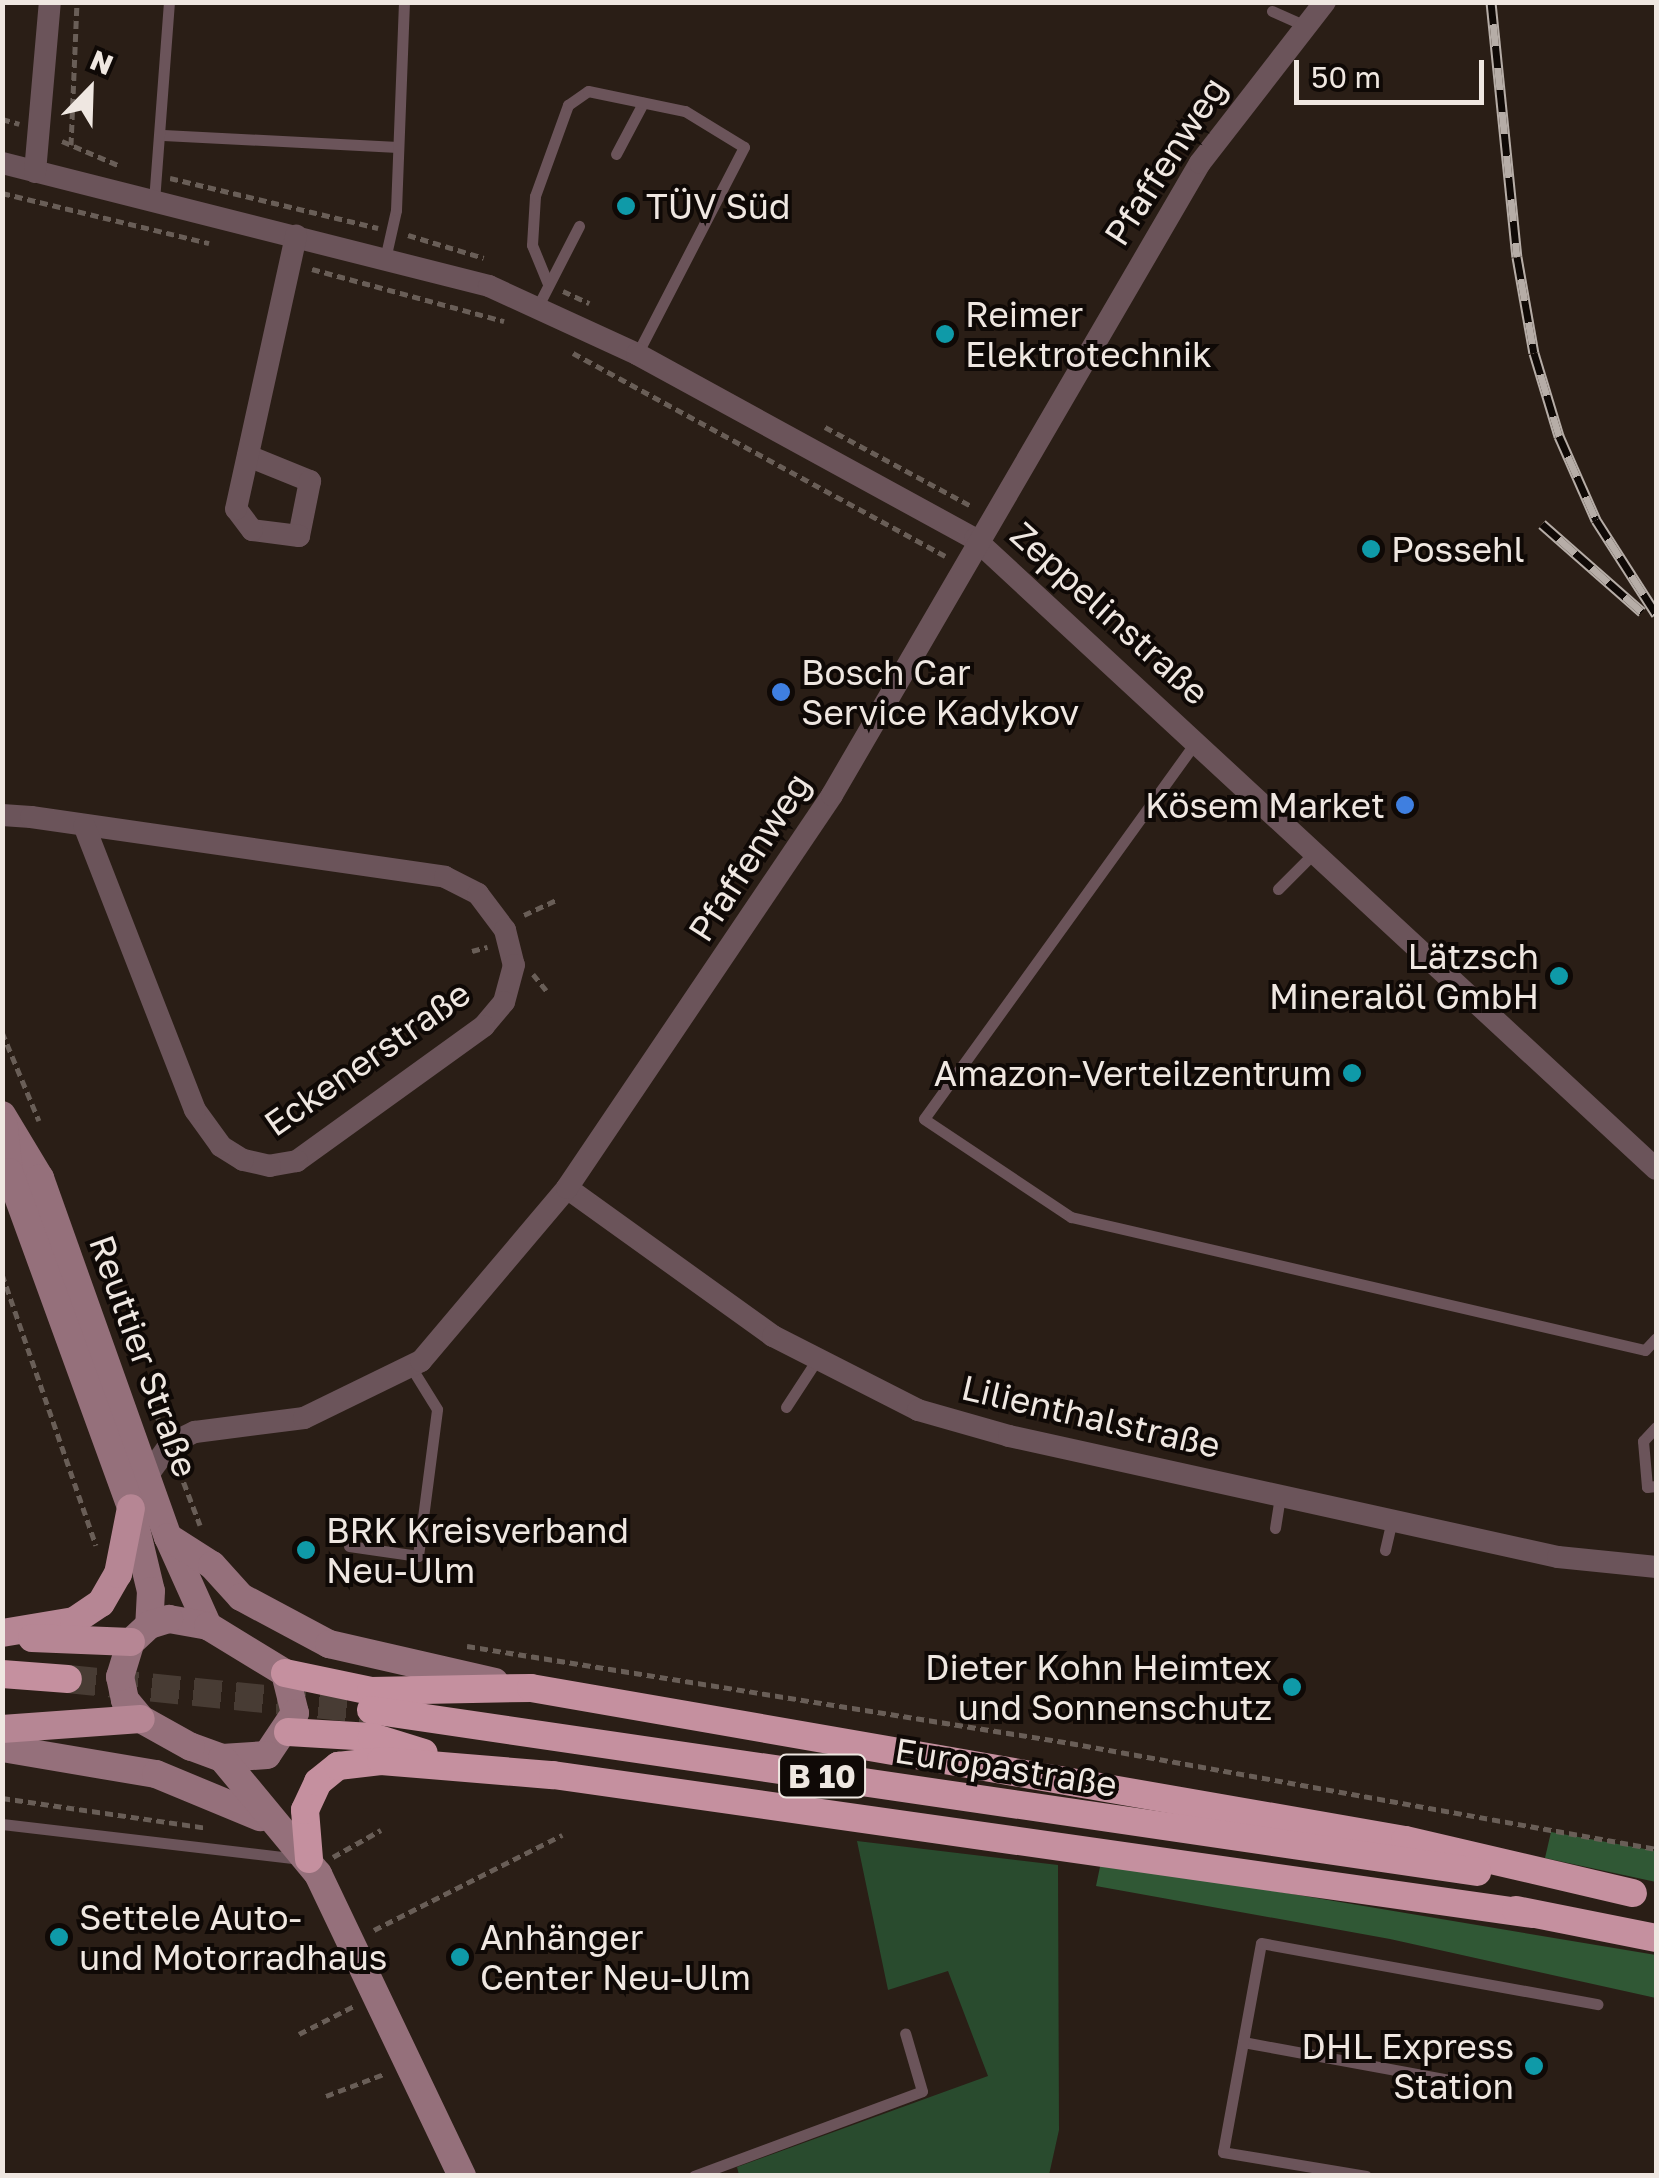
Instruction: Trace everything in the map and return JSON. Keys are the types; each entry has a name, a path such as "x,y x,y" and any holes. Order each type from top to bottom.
{"highway":[{"path":"285,1673 372,1691 531,1688 1385,1836 1645,1896"},
{"path":"2,1674 68,1679"},
{"name":"Europastraße","path":"371,1710 1273,1846 1645,1896"},
{"path":"288,1732 372,1738 471,1767"},
{"path":"313,1867 305,1810 326,1773 358,1762 471,1767 1532,1914"},
{"name":"Europastraße","path":"1273,1846 1532,1914 1656,1938"}],"main road":[{"name":"Reuttier Straße","path":"140,1720 120,1677 140,1634 151,1590 134,1490 40,1178 2,1115 9,1172 134,1490 168,1537 208,1626"},
{"path":"2,1634 74,1621 101,1603 118,1574 134,1490"},
{"path":"168,1537 212,1565 241,1597 329,1644 531,1688"},
{"path":"2,1634 140,1634 184,1618 208,1626 285,1673 295,1692 288,1732 267,1755 222,1758"},
{"path":"2,1728 140,1720 222,1758 269,1821 313,1867 380,1994 462,2176"},
{"path":"2,1748 156,1774 269,1821"},
{"path":"267,1755 269,1821"}],"street":[{"path":"36,172 50,2"},
{"name":"Pfaffenweg","path":"170,1444 195,1432 304,1418 354,1398 411,1366 446,1335 567,1188 832,795 975,540 1200,162 1325,2"},
{"name":"Zeppelinstraße","path":"2,163 296,235 538,306 637,354 975,540 1198,739 1656,1168"},
{"path":"248,456 296,235"},
{"path":"2,815 444,877 478,894 503,925"},
{"name":"Eckenerstraße","path":"84,826 194,1110 221,1146 256,1164 297,1160 490,1021 512,975 503,925"},
{"name":"Lilienthalstraße","path":"567,1188 816,1361 918,1410 1558,1557 1656,1567"},
{"path":"134,1490 170,1444"}],"lane":[{"path":"154,202 164,135 169,2"},
{"path":"385,259 396,210 404,2"},
{"path":"1272,10 1304,25"},
{"path":"548,284 530,228 568,106 588,91 685,111 744,147 637,354"},
{"path":"616,154 643,103"},
{"path":"164,135 398,147"},
{"path":"538,306 578,226"},
{"path":"1198,739 924,1119 1071,1217 1645,1350 1656,1338"},
{"path":"1278,889 1317,850"},
{"path":"786,1407 816,1361"},
{"path":"350,1546 418,1556 436,1409 411,1366"},
{"path":"1656,1427 1644,1441 1647,1487 1656,1486"},
{"path":"1274,1528 1280,1496"},
{"path":"1385,1550 1392,1520"},
{"path":"2,1824 313,1867"},
{"path":"1366,2176 1224,2152 1261,1944 1598,2004"},
{"path":"694,2176 922,2092 905,2033"},
{"path":"1243,2042 1451,2080"}],"path":[{"path":"71,145 77,2"},
{"path":"2,193 226,247"},
{"path":"291,263 509,323"},
{"path":"564,348 961,565"},
{"path":"503,925 556,900"},
{"path":"2,1274 101,1560"},
{"path":"170,1444 202,1530"},
{"path":"463,1646 1070,1743 1656,1849"},
{"path":"2,1798 142,1814"},
{"path":"313,1867 381,1830"},
{"path":"353,1939 562,1835"},
{"path":"299,2034 380,1994"},
{"path":"326,2096 410,2060"}],"green space":[{"path":"1551,1832 1656,1851 1656,1882 1545,1858"},
{"path":"857,1841 1058,1865 1059,2130 1049,2175 739,2175 737,2167 988,2076 948,1971 888,1990"},
{"path":"1101,1862 1656,1955 1656,1998 1390,1939 1096,1886"}],"tunnel":[{"path":"68,1679 371,1710"}],"railway":[{"path":"1491,2 1517,257 1534,353 1559,436 1596,520 1656,614"},
{"path":"1542,524 1642,612"}],"place":[{"name":"TÜV Süd","path":"626,206"},
{"name":"Reimer Elektrotechnik","path":"945,334"},
{"name":"Possehl","path":"1371,549"},
{"name":"Bosch Car Service Kadykov","path":"781,692"},
{"name":"Kösem Market","path":"1405,805"},
{"name":"Lätzsch Mineralöl GmbH","path":"1559,976"},
{"name":"Amazon-Verteilzentrum","path":"1352,1073"},
{"name":"BRK Kreisverband Neu-Ulm","path":"306,1550"},
{"name":"Dieter Kohn Heimtex und Sonnenschutz","path":"1292,1687"},
{"name":"Settele Auto- und Motorradhaus","path":"59,1937"},
{"name":"Anhänger Center Neu-Ulm","path":"460,1957"},
{"name":"DHL Express Station","path":"1534,2066"}]}
